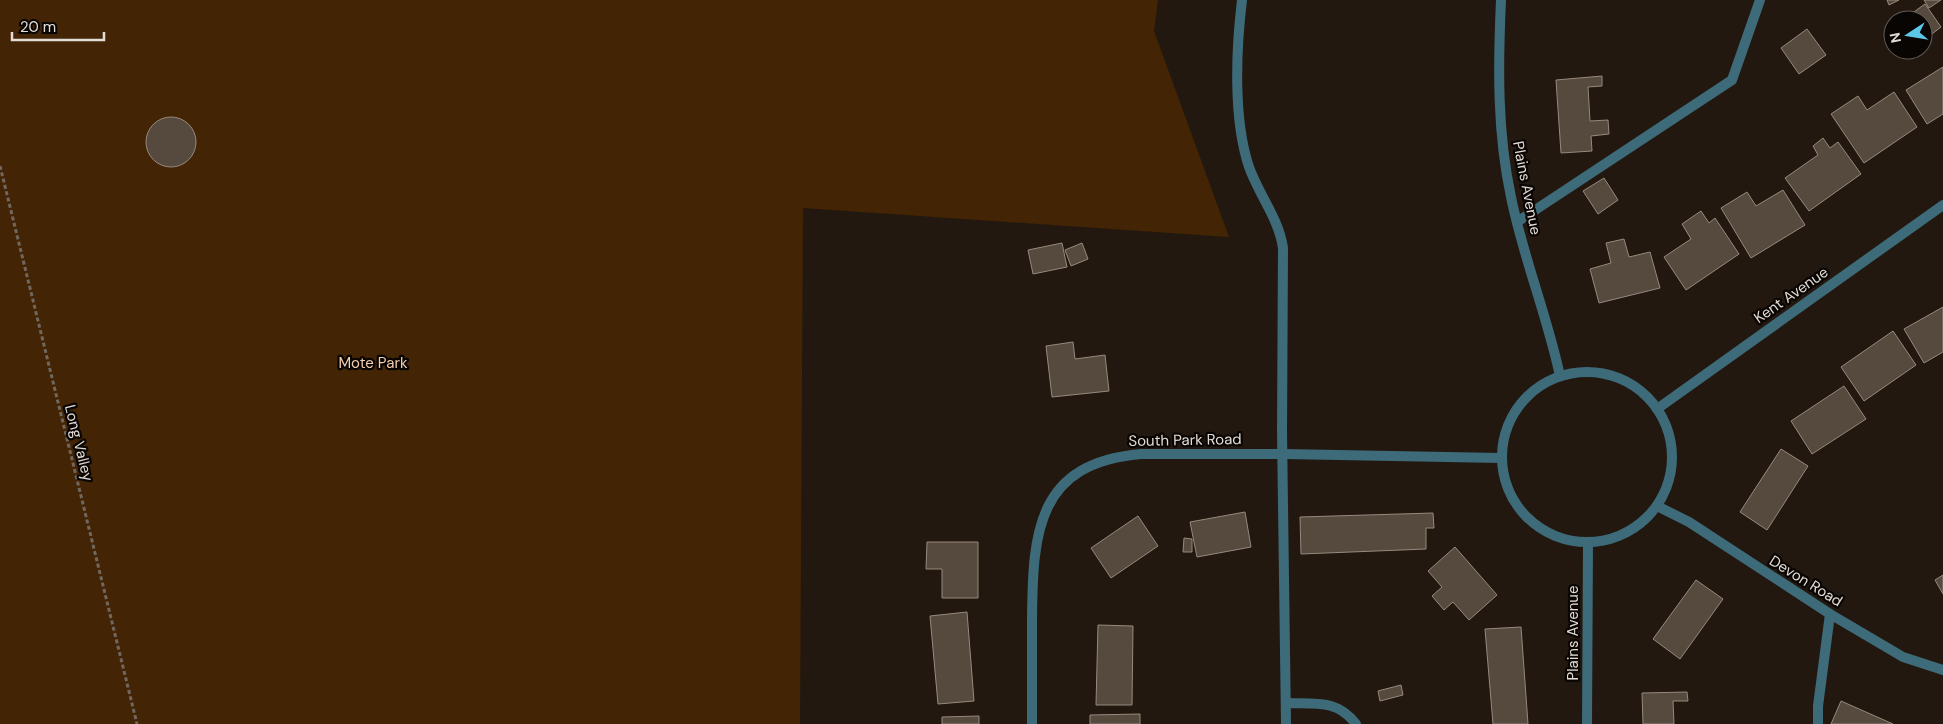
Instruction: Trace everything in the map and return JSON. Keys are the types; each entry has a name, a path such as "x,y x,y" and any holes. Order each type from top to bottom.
{"street":[{"path":"1242,0 1239,28 1239,78 1243,144 1249,167 1278,227 1283,248 1282,432 1284,454 1286,724"},
{"name":"Plains Avenue","path":"1501,0 1498,62 1500,115 1505,161 1517,222 1560,376"},
{"path":"1517,222 1732,80 1760,0"},
{"name":"Kent Avenue","path":"1657,408 1943,205"},
{"path":"1587,372 1614,376 1634,386 1657,408 1668,432 1672,457 1670,476 1657,506 1644,521 1627,532 1608,540 1588,543 1561,539 1541,529 1527,519 1508,491 1501,458 1506,428 1518,407 1539,386 1560,376 1587,372"},
{"name":"South Park Road","path":"1032,724 1033,583 1036,541 1044,515 1064,485 1098,462 1117,456 1159,454 1501,458"},
{"name":"Devon Road","path":"1657,506 1689,522 1830,614 1903,657 1943,670"},
{"name":"Plains Avenue","path":"1587,724 1588,543"},
{"path":"1818,724 1818,706 1830,614"},
{"path":"1286,703 1328,704 1347,712 1356,724"}],"path":[{"name":"Long Valley","path":"0,166 136,724"}],"green space":[{"name":"Mote Park","path":"0,0 1158,0 1154,31 1229,237 803,208 800,724 0,724"}],"building":[{"path":"1887,0 1899,0 1889,5"},
{"path":"1924,0 1941,0 1929,8"},
{"path":"1925,4 1929,10 1917,10"},
{"path":"1933,16 1941,27 1933,33"},
{"path":"1807,29 1826,55 1799,74 1781,48"},
{"path":"1943,67 1943,114 1927,124 1906,90"},
{"path":"1602,76 1602,86 1588,87 1590,121 1608,120 1609,134 1591,136 1592,151 1561,153 1556,80"},
{"path":"1894,92 1917,127 1864,163 1831,114 1858,96 1867,110"},
{"path":"171,117 189,124 196,142 189,160 171,167 153,160 146,142 153,124"},
{"path":"1823,138 1830,148 1838,142 1861,174 1809,211 1785,178 1818,155 1813,146"},
{"path":"1604,178 1618,200 1598,214 1583,191"},
{"path":"1783,190 1805,225 1751,258 1721,208 1747,192 1756,206"},
{"path":"1701,211 1709,223 1715,218 1739,254 1686,290 1664,257 1691,239 1682,224"},
{"path":"1624,239 1629,257 1650,252 1660,288 1599,303 1590,269 1611,263 1606,243"},
{"path":"1062,243 1067,267 1033,274 1028,250"},
{"path":"1082,243 1088,259 1071,266 1065,250"},
{"path":"1943,307 1943,352 1924,363 1904,329"},
{"path":"1893,331 1916,365 1864,401 1841,367"},
{"path":"1073,342 1075,359 1105,355 1109,391 1052,397 1046,346"},
{"path":"1844,386 1866,419 1812,454 1791,421"},
{"path":"1781,449 1808,466 1767,530 1740,512"},
{"path":"1245,512 1251,547 1197,557 1190,522"},
{"path":"1433,513 1434,528 1426,528 1426,549 1301,554 1300,517"},
{"path":"1138,516 1158,546 1111,578 1091,548"},
{"path":"1184,538 1192,539 1192,552 1183,552"},
{"path":"927,542 978,542 978,598 942,598 942,569 926,569"},
{"path":"1455,547 1497,595 1469,620 1453,602 1444,610 1432,596 1442,587 1428,571"},
{"path":"1943,575 1943,594 1935,580"},
{"path":"1696,580 1723,599 1680,659 1653,639"},
{"path":"967,612 974,701 938,704 930,616"},
{"path":"1098,625 1133,626 1132,705 1096,705"},
{"path":"1521,627 1528,724 1493,724 1485,629"},
{"path":"1401,685 1403,695 1380,701 1378,691"},
{"path":"1687,692 1688,701 1673,701 1674,724 1643,724 1642,693"},
{"path":"1841,701 1893,724 1831,724"},
{"path":"1140,714 1140,724 1090,724 1090,715"},
{"path":"979,716 979,724 942,724 942,717"}]}
